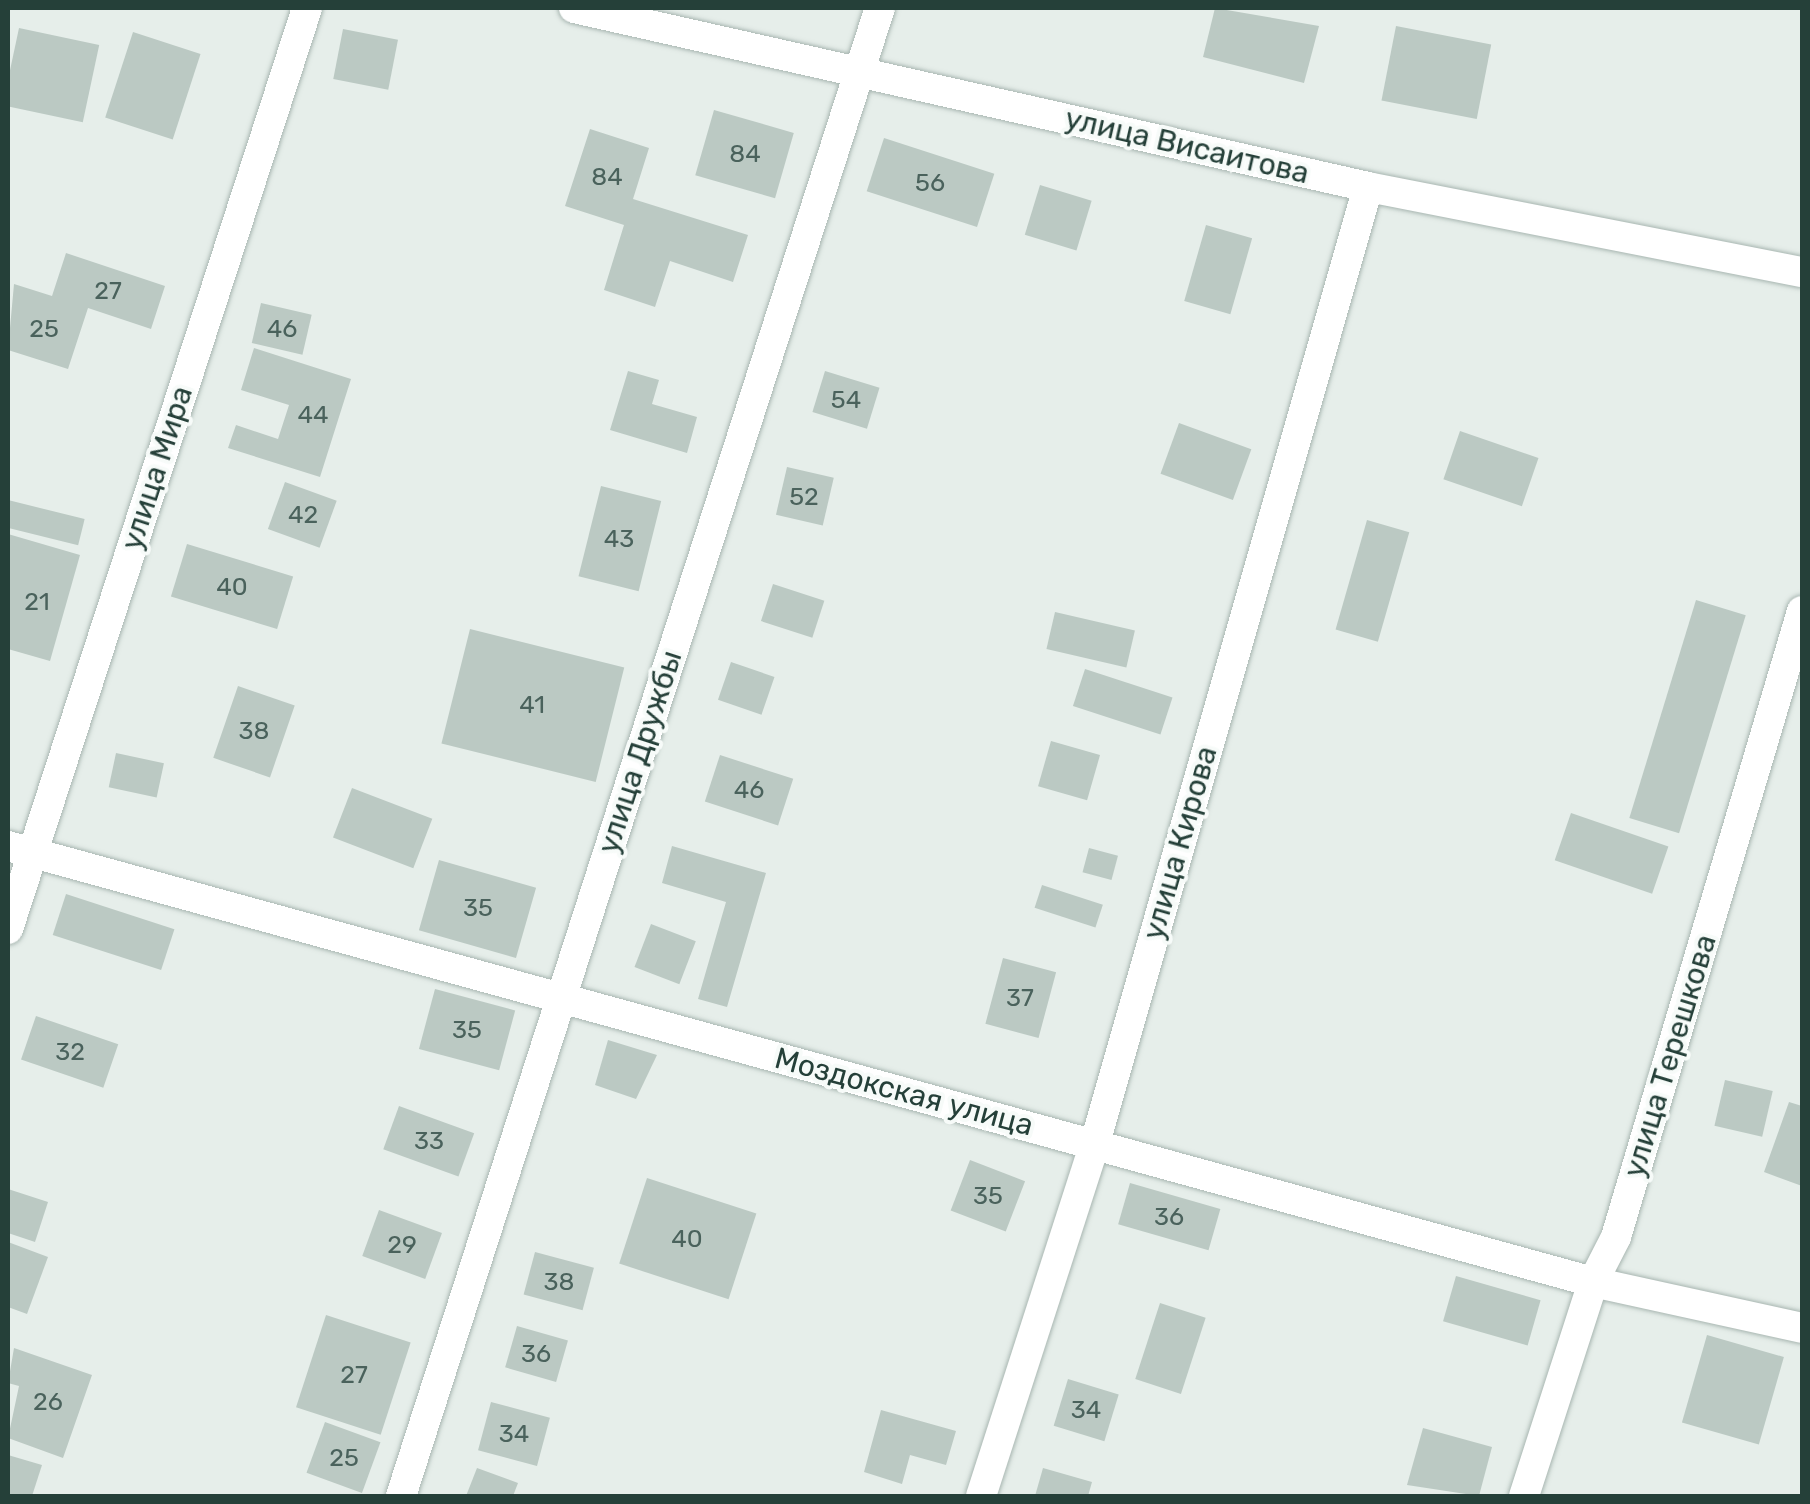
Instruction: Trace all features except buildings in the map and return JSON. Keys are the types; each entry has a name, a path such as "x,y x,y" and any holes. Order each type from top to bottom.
{"street":[{"name":"улица Мира","path":"8,929 20,849 307,8"},
{"name":"улица Висаитова","path":"574,8 1368,186 1802,272"},
{"name":"улица Дружбы","path":"401,1496 880,8"},
{"name":"улица Кирова","path":"981,1496 1095,1143 1368,186"},
{"name":"улица Терешкова","path":"1524,1496 1593,1282 1616,1237 1802,611"},
{"name":"Моздокская улица","path":"20,849 1593,1282 1802,1328"}]}
